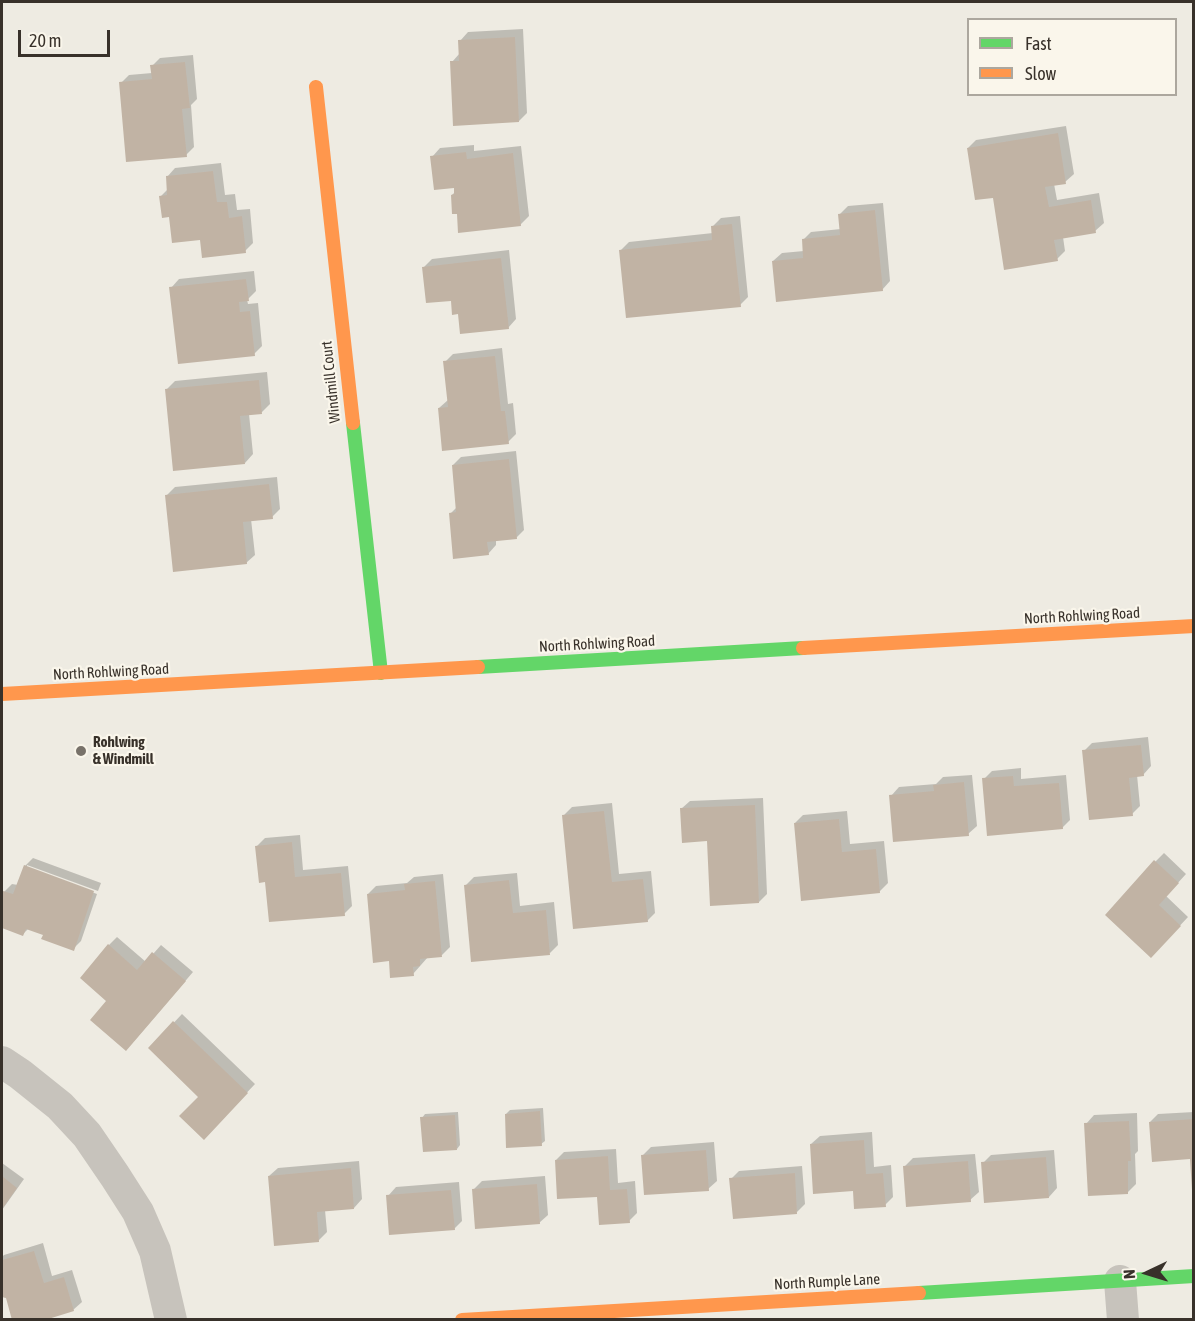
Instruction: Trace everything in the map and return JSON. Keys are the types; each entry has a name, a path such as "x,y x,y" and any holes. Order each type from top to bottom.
{"street":[{"name":"Windmill Court","path":"316,87 381,673"},
{"name":"North Rohlwing Road","path":"2,694 1194,626"},
{"path":"11,1068 60,1106 87,1135 121,1185 138,1212 154,1251 171,1320"},
{"name":"North Rumple Lane","path":"462,1320 636,1314 1194,1276"},
{"path":"1120,1281 1123,1320"}],"building":[{"path":"515,37 519,122 453,126 450,61 459,61 458,40"},
{"path":"185,62 190,108 182,109 187,157 126,162 119,82 152,79 150,65"},
{"path":"1058,133 1066,184 1045,187 1049,207 1091,200 1096,233 1054,240 1058,261 1004,270 993,198 975,200 967,148"},
{"path":"466,152 467,159 513,153 521,226 458,233 457,214 452,214 451,195 454,194 454,188 434,190 430,156"},
{"path":"213,171 217,202 227,202 229,218 242,216 246,253 202,258 200,240 172,243 169,217 162,218 159,196 167,195 166,176"},
{"path":"875,210 883,291 776,302 772,261 803,258 802,239 840,235 838,214"},
{"path":"732,224 741,307 626,318 619,250 712,240 711,226"},
{"path":"501,258 509,329 460,334 458,314 452,315 451,301 426,303 422,267"},
{"path":"246,279 249,301 239,302 240,312 250,311 255,356 178,364 169,287"},
{"path":"495,356 501,411 505,411 509,444 442,451 438,408 448,407 443,361"},
{"path":"259,380 262,414 240,416 245,464 173,471 165,389"},
{"path":"509,459 517,539 487,542 489,555 453,559 449,513 456,512 452,465"},
{"path":"269,484 273,519 243,522 247,564 173,572 165,495"},
{"path":"1141,745 1144,776 1129,778 1133,816 1089,820 1082,750"},
{"path":"1013,776 1014,786 1059,783 1063,829 987,836 982,778"},
{"path":"964,782 969,836 893,842 889,795 934,791 933,785"},
{"path":"755,805 759,903 710,906 707,841 682,843 680,808"},
{"path":"604,811 612,882 643,879 648,922 573,929 562,815"},
{"path":"839,819 842,852 876,849 880,893 801,901 794,823"},
{"path":"292,842 295,877 341,873 345,916 269,922 265,882 259,883 255,846"},
{"path":"1154,860 1179,883 1159,905 1181,926 1151,958 1105,915"},
{"path":"24,865 94,891 74,951 41,939 43,935 26,929 23,936 2,928 3,891 13,894"},
{"path":"509,880 513,913 546,910 550,955 471,962 464,885"},
{"path":"435,881 442,957 420,959 420,966 413,967 414,976 390,978 389,961 373,963 367,894 405,890 404,884"},
{"path":"108,944 137,970 152,952 186,981 126,1051 90,1020 106,1001 80,978"},
{"path":"173,1021 248,1093 204,1140 179,1116 198,1097 148,1048"},
{"path":"540,1111 542,1146 506,1148 505,1114"},
{"path":"455,1115 457,1150 423,1152 420,1117"},
{"path":"1194,1119 1194,1190 1192,1190 1190,1159 1152,1162 1149,1122"},
{"path":"1129,1121 1131,1161 1128,1161 1128,1194 1088,1196 1084,1123"},
{"path":"864,1140 866,1174 883,1173 886,1207 854,1209 853,1191 813,1194 810,1144"},
{"path":"706,1150 709,1191 644,1195 641,1155"},
{"path":"608,1156 610,1190 627,1189 630,1223 599,1225 597,1197 557,1199 555,1160"},
{"path":"1046,1157 1049,1198 984,1203 981,1162"},
{"path":"968,1161 971,1202 906,1207 903,1166"},
{"path":"351,1168 354,1209 317,1212 319,1242 274,1246 268,1176"},
{"path":"795,1173 797,1214 733,1219 729,1178"},
{"path":"2,1176 17,1188 2,1209"},
{"path":"537,1184 540,1224 475,1229 472,1189"},
{"path":"451,1190 455,1230 389,1235 386,1195"},
{"path":"34,1251 44,1283 64,1277 74,1311 45,1320 12,1320 6,1298 2,1297 2,1260"}],"traffic: fast":[{"path":"353,423 381,673"},
{"path":"478,667 803,648"},
{"path":"919,1293 1194,1276"}],"traffic: slow":[{"path":"316,87 353,423"},
{"path":"803,648 1194,626"},
{"path":"2,694 478,667"},
{"path":"462,1320 919,1293"}],"place":[{"name":"Rohlwing & Windmill","path":"81,751"}]}
